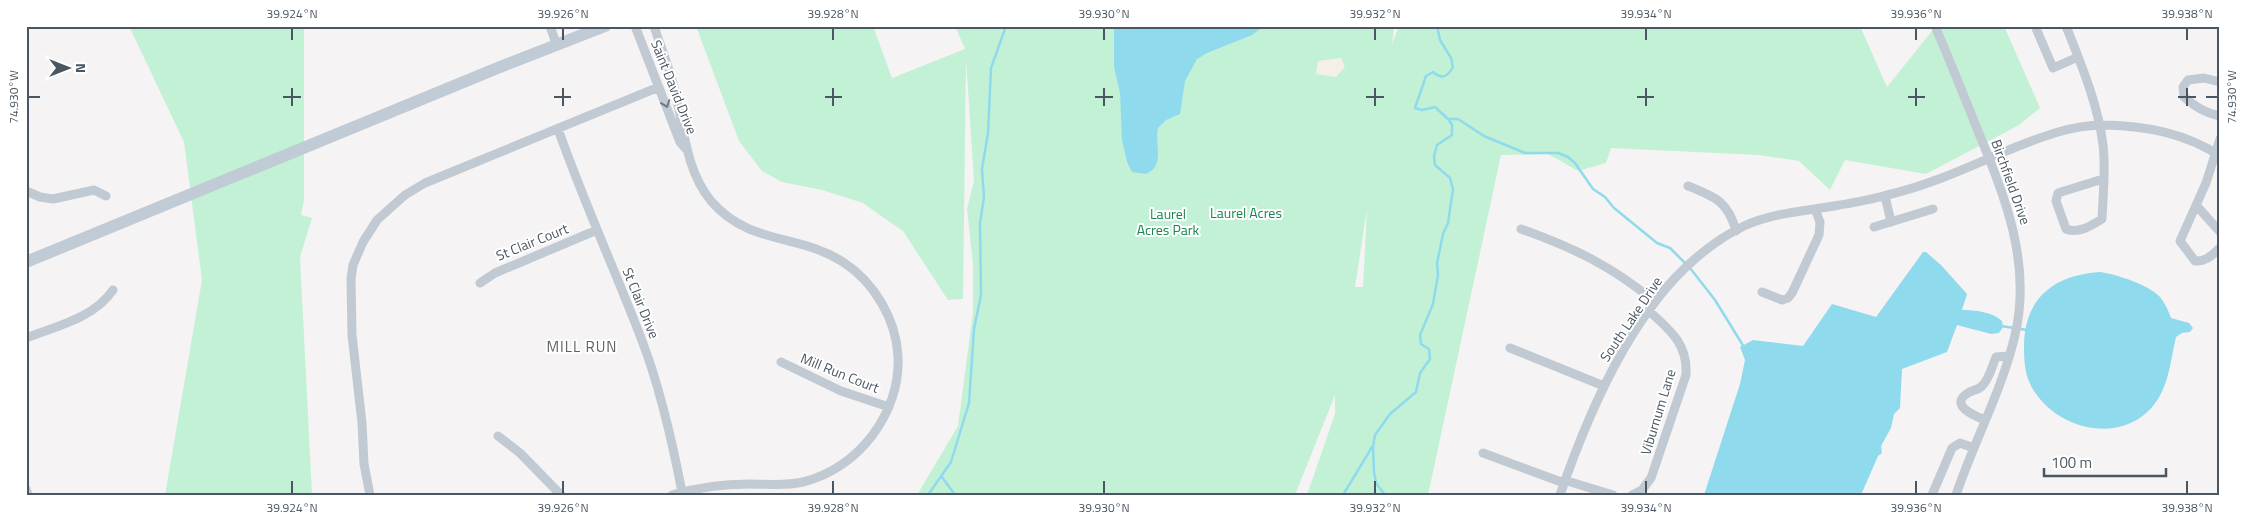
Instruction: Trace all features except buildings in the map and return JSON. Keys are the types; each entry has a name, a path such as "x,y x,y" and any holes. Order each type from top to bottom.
{"main road":[{"path":"26,262 500,67 605,26"}],"street":[{"path":"550,26 557,46"},
{"name":"Saint David Drive","path":"635,26 680,142 687,150"},
{"name":"Saint David Drive","path":"654,26 672,82 687,150"},
{"name":"Birchfield Drive","path":"1935,26 1989,158 2013,224 2020,269 2021,290 2017,324 2009,356 1956,495"},
{"path":"2035,26 2053,68 2078,57"},
{"path":"2066,26 2100,125 2104,151 2102,218 2092,226 2073,232 2066,230 2056,200 2058,193 2103,180"},
{"path":"2220,82 2196,78 2188,80 2183,87 2184,97 2191,103 2200,110 2220,116"},
{"path":"370,495 364,464 364,437 352,321 353,265 362,242 386,211 414,189 659,87"},
{"name":"South Lake Drive","path":"1560,495 1583,431 1604,386 1649,311 1677,276 1696,258 1736,231 1771,217 1885,196 1942,178 2062,129 2100,125 2136,126 2169,132 2217,154"},
{"name":"St Clair Drive","path":"558,129 641,337 667,421 682,492"},
{"path":"2220,139 2217,154 2180,241 2195,261 2202,262 2220,248"},
{"path":"672,495 723,485 791,484 815,479 836,468 863,447 878,429 896,388 899,363 896,337 886,312 872,289 854,270 830,255 806,245 758,234 727,217 711,200 697,180 687,150"},
{"path":"1688,186 1713,197 1725,205 1732,217 1736,231"},
{"path":"26,191 53,200 94,190 106,196"},
{"path":"1885,196 1891,222"},
{"path":"2196,205 2220,232"},
{"path":"1762,292 1782,300 1788,298 1792,293 1819,235 1820,222 1815,209"},
{"path":"1874,227 1933,210"},
{"name":"St Clair Court","path":"480,283 495,273 597,230"},
{"path":"1521,230 1598,261 1630,281 1656,302"},
{"path":"26,338 90,313 106,300 113,290"},
{"name":"Viburnum Lane","path":"1632,495 1642,490 1651,478 1686,375 1686,358 1681,344 1673,332 1649,311"},
{"path":"1510,348 1604,386"},
{"path":"1985,420 1963,410 1962,400 1969,392 1982,386 1996,357 2009,356"},
{"name":"Mill Run Court","path":"781,362 849,395 889,407"},
{"path":"498,436 520,453 561,495"},
{"path":"1932,495 1952,448 1960,443 1974,448"},
{"path":"1483,453 1542,477 1564,481 1613,495"},
{"path":"26,489 28,495"}],"green space":[{"path":"129,26 304,26 304,200 301,215 312,218 300,257 312,495 165,495 202,280 184,142"},
{"path":"696,26 873,26 892,78 965,49 955,26 1394,26 1392,44 1399,26 1860,26 1887,87 1936,26 2004,26 2040,108 2019,125 1926,174 1845,160 1830,190 1799,161 1759,155 1611,148 1606,163 1578,171 1548,154 1501,155 1428,495 1307,495 1335,414 1335,395 1295,495 917,495 958,426 973,313 973,264 967,209 974,181 966,59 963,299 948,300 903,231 863,203 822,190 782,182 762,171 739,141","holes":["1367,209 1363,287 1355,287"]}],"sand":[{"path":"1341,58 1345,67 1336,77 1316,74 1318,61"}],"water":[{"path":"1114,26 1264,26 1252,35 1197,59 1185,81 1180,114 1166,120 1158,128 1158,160 1152,170 1146,174 1132,172 1127,162 1122,140 1120,93 1114,67"},
{"path":"1923,252 1926,252 1941,265 1967,294 1962,310 1994,315 2002,321 2003,327 1999,333 1991,334 1957,325 1947,352 1902,369 1900,408 1894,414 1891,428 1881,446 1882,453 1878,456 1861,495 1704,495 1740,384 1745,360 1740,347 1753,340 1803,346 1832,304 1876,317"},
{"path":"2100,272 2115,275 2148,288 2162,299 2171,318 2189,323 2193,328 2190,332 2182,333 2176,337 2168,376 2158,399 2145,414 2130,423 2113,428 2078,425 2061,417 2046,406 2031,386 2024,359 2025,330 2029,315 2045,292 2069,278"}],"waterway":[{"path":"928,495 951,462 969,403 974,329 981,295 980,223 984,197 982,169 988,133 991,68 1006,26"},
{"path":"1385,495 1376,483 1374,472 1373,447 1375,435 1390,414 1416,392 1420,373 1430,359 1429,349 1421,344 1420,335 1433,304 1438,275 1437,263 1443,234 1448,223 1453,189 1450,178 1435,165 1434,156 1437,145 1452,135 1452,125 1435,107 1422,110 1415,108 1426,76 1433,72 1439,76 1444,76 1453,67 1451,58 1440,40 1437,26"},
{"path":"1448,119 1458,119 1484,136 1525,153 1558,153 1568,157 1575,163 1593,189 1605,197 1614,208 1657,243 1670,248 1686,264"},
{"path":"1690,268 1715,300 1744,347"},
{"path":"2001,326 2027,330"},
{"path":"1343,495 1372,447"},
{"path":"942,477 955,495"}],"district":[{"name":"MILL RUN","path":"582,347"}],"park label":[{"name":"Laurel Acres","path":"1246,213"},
{"name":"Laurel Acres Park","path":"1168,222"}]}
